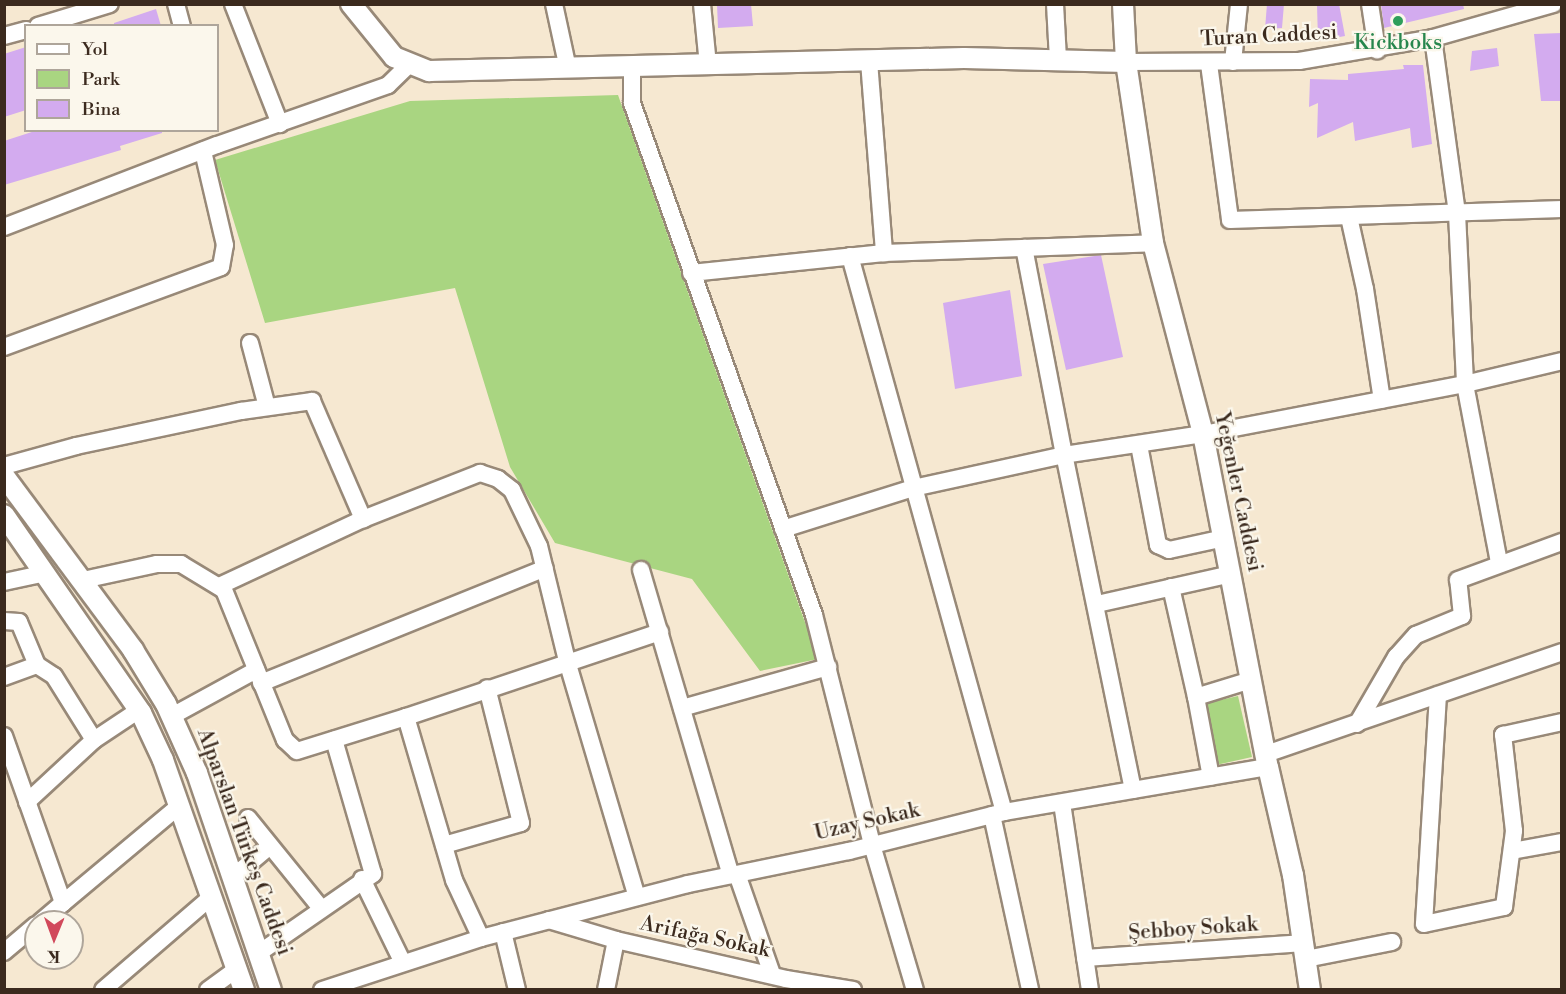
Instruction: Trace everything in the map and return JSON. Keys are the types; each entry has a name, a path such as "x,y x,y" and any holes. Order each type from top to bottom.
{"street":[{"path":"45,24 110,4"},
{"path":"176,4 181,24"},
{"path":"233,4 280,124"},
{"path":"351,4 380,43 409,65 451,72 869,61 1126,62"},
{"path":"554,4 568,69"},
{"path":"702,4 708,65"},
{"path":"1055,4 1058,60"},
{"name":"Yeğenler Caddesi","path":"1123,4 1126,62 1153,243 1203,434 1267,760 1293,875 1310,990"},
{"path":"1233,62 1239,4"},
{"path":"1370,4 1377,50"},
{"name":"Turan Caddesi","path":"1126,62 1209,64 1299,62 1377,50 1433,38 1553,4"},
{"path":"4,36 24,31"},
{"path":"1433,38 1457,213 1465,384 1499,563"},
{"path":"869,61 884,253"},
{"path":"1209,64 1230,220 1562,209"},
{"path":"4,227 211,142 280,124 388,86 409,65"},
{"path":"632,67 632,103 783,529 828,667 872,845 915,990"},
{"path":"4,347 221,267 225,245 211,142"},
{"path":"1349,217 1365,289 1382,400"},
{"path":"691,273 884,253 1153,243"},
{"path":"1024,248 1064,455 1097,604 1132,790"},
{"path":"850,256 998,814 1030,990"},
{"path":"250,343 267,407"},
{"path":"783,529 913,488 1064,455 1203,434 1465,384 1562,361"},
{"path":"4,466 76,446 267,407 312,401 363,519"},
{"path":"1140,445 1158,545 1168,550 1224,538"},
{"path":"219,586 363,519 480,473 498,478 512,490 539,546 567,662 637,897"},
{"name":"Alparslan Türkeş Caddesi","path":"4,476 134,650 171,717 197,773 271,990"},
{"path":"4,515 139,710 180,805 244,990"},
{"path":"1357,724 1396,657 1416,635 1462,616 1458,580 1499,563 1562,542"},
{"path":"83,580 157,564 181,564 219,586 288,746 297,751 660,632"},
{"path":"171,717 258,676 544,568"},
{"path":"641,570 734,875 781,981"},
{"path":"4,582 46,573"},
{"path":"1097,604 1231,574"},
{"path":"1172,587 1211,777"},
{"path":"4,621 19,622 37,665 54,676 94,740"},
{"name":"Uzay Sokak","path":"322,990 481,938 637,897 872,845 998,814 1211,777 1267,760 1357,724 1562,651"},
{"path":"4,677 37,665"},
{"path":"682,708 828,667"},
{"path":"1196,697 1251,680"},
{"path":"444,845 521,823 487,688"},
{"path":"1438,695 1434,783 1422,909 1424,924 1504,907 1514,831 1503,735 1562,722"},
{"path":"27,802 94,740 139,710"},
{"path":"406,717 454,880 481,938"},
{"path":"4,736 63,903"},
{"path":"259,953 320,907 373,874 334,740"},
{"path":"1062,803 1090,990"},
{"path":"55,910 180,805"},
{"path":"248,818 320,907"},
{"path":"1512,851 1562,842"},
{"path":"233,877 270,846"},
{"path":"362,879 403,963"},
{"path":"103,990 211,897"},
{"name":"Arifağa Sokak","path":"549,920 616,940 781,981 853,990"},
{"path":"502,932 517,990"},
{"path":"4,952 24,935"},
{"path":"606,990 616,940"},
{"name":"Şebboy Sokak","path":"1085,958 1305,951 1392,942"},
{"path":"208,990 237,969"}],"green space":[{"path":"618,95 818,659 760,671 692,579 555,543 510,467 455,288 265,323 215,160 410,101"},
{"path":"1238,696 1252,757 1216,765 1203,704"}],"building":[{"path":"717,4 751,4 753,26 718,28"},
{"path":"1267,4 1284,4 1282,28 1265,29"},
{"path":"1317,4 1339,4 1345,36 1318,41"},
{"name":"Kickboks","path":"1381,4 1463,4 1464,9 1384,28"},
{"path":"156,9 160,24 114,24"},
{"path":"1562,33 1562,101 1541,101 1534,34"},
{"path":"24,48 24,111 4,117 4,54"},
{"path":"1497,48 1499,66 1470,71 1472,51"},
{"path":"1403,65 1423,65 1432,144 1412,148 1410,128 1355,141 1353,122 1317,138 1318,103 1309,107 1310,79 1348,80 1348,74 1404,69"},
{"path":"32,132 162,132 120,146 121,150 4,185 4,141"},
{"path":"1101,255 1123,357 1066,370 1043,264"},
{"path":"1010,290 1022,376 955,389 943,303"}],"place":[{"name":"Kickboks","path":"1398,21"}]}
